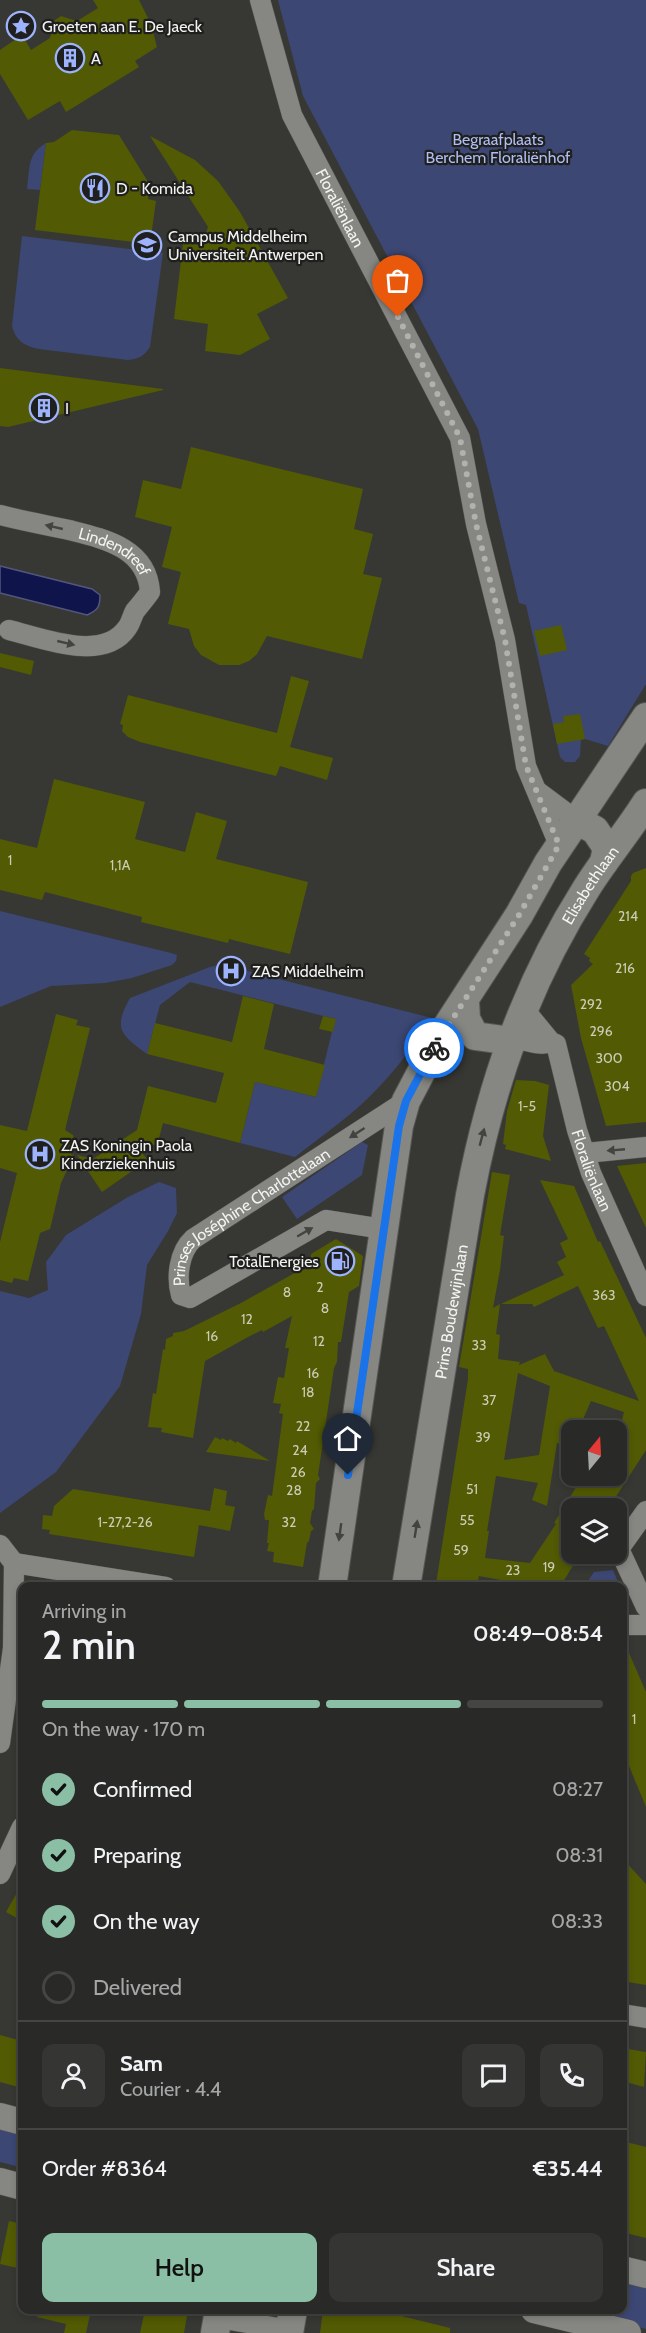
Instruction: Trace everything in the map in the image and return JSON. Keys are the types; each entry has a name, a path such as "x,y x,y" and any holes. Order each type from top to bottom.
{"main road":[{"path":"333,1582 383,1229 399,1126 406,1101 438,1040 519,915 559,845 646,717"},
{"name":"Elisabethlaan","path":"540,972 559,935 604,862 646,803"},
{"path":"576,819 595,830 608,848 604,862"},
{"name":"Prins Boudewijnlaan","path":"407,1582 480,1146 512,1039 524,1005 540,972"},
{"path":"465,1001 466,1019 475,1036 512,1039"}],"street":[{"name":"Floraliënlaan","path":"260,0 292,115 460,438 476,524 505,640 526,766 559,845"},
{"name":"Lindendreef","path":"0,515 106,539 128,550 141,563 149,581 150,592 135,612 127,629 115,639 101,645 88,648 9,630"},
{"path":"535,790 576,819"},
{"name":"Floraliënlaan","path":"524,1005 528,1014 551,1042 556,1044 577,1130 599,1195 646,1296"},
{"path":"512,1039 524,1039 543,1045 551,1042"},
{"name":"Prinses Joséphine Charlottelaan","path":"383,1229 326,1220 190,1298 180,1295 178,1285 184,1248 192,1239 406,1101"},
{"path":"586,1153 646,1147"},
{"path":"646,1511 619,1549 646,1608"},
{"path":"0,1545 14,1563 18,1642 0,1743"},
{"path":"14,1563 77,1581"},
{"path":"627,1625 646,1625"},
{"path":"0,1874 18,1836"},
{"path":"627,2015 646,2018"},
{"path":"0,2116 18,2121"},
{"path":"0,2181 18,2186"},
{"path":"627,2270 646,2275"},
{"path":"550,2314 628,2333"},
{"path":"218,2320 290,2324"}],"green space":[{"name":"Begraafplaats Berchem Floraliënhof","path":"278,0 646,0 646,684 608,746 585,739 581,740 580,756 575,762 565,762 560,757 526,605 519,603 478,429 303,96"},
{"path":"46,143 40,190 27,189 32,157"},
{"path":"22,236 163,253 150,347 146,353 128,360 39,349 21,342 12,326"},
{"path":"0,911 171,953 177,955 176,961 172,965 132,978 105,983 51,986 0,1007"},
{"path":"219,965 432,1018 400,1063 369,1098 295,1157 240,1143 255,1082 316,1097 335,1019 190,982 160,1005 147,1054 131,1042 122,1031 122,1018 130,998"},
{"path":"362,1142 368,1145 362,1175 297,1219 282,1197"},
{"path":"159,1182 176,1188 177,1213 147,1265 141,1314 120,1386 56,1472 0,1513 0,1291 29,1298 48,1290 46,1262 66,1235 128,1197"},
{"path":"613,1570 618,1582 587,1582 594,1572"},
{"path":"0,2126 18,2130 18,2166 0,2162"},
{"path":"627,2281 646,2286 646,2329 586,2314 627,2314"}],"shaded area":[{"path":"0,566 92,589 100,595 99,605 96,610 87,615 0,593"}],"building":[{"name":"A","path":"93,0 139,0 151,24 157,47 135,61 139,67 66,112 60,101 28,120 0,74 0,50 22,35 31,50 50,38 55,20 61,16 77,21 98,8"},
{"name":"D - Komida","path":"72,130 119,135 150,185 148,199 156,201 150,244 35,230 46,143 54,142"},
{"path":"150,136 195,160 218,181 240,212 288,298 257,314 270,339 240,355 205,351 208,324 174,319 183,244 202,245 208,227"},
{"name":"I","path":"0,368 163,390 8,427 0,426"},
{"path":"191,447 363,489 354,529 373,534 363,574 382,578 362,659 267,636 257,654 249,661 239,665 219,665 201,655 194,646 189,629 168,624 181,572 162,567 172,527 135,517 143,480 181,489"},
{"path":"561,625 567,650 540,656 534,631"},
{"path":"0,653 34,661 31,675 0,667"},
{"path":"291,676 309,681 290,747 333,758 327,780 280,766 276,776 140,742 128,737 122,731 123,725 120,724 128,695 277,733"},
{"path":"580,714 585,739 557,744 553,724 564,722 563,716"},
{"path":"54,779 145,802 135,839 185,852 196,812 227,821 216,859 308,882 290,954 229,939 228,943 141,922 142,917 45,892 42,900 0,890 0,839 37,848"},
{"path":"646,868 646,1122 606,1126 581,1038 571,985 593,964 584,954 631,881 631,876"},
{"path":"243,996 274,1004 264,1049 325,1065 316,1097 255,1082 240,1143 163,1123 158,1142 142,1153 148,1160 102,1192 77,1155 93,1159 137,1130 148,1086 216,1103 224,1073 147,1054 155,1023 232,1042"},
{"path":"56,1014 78,1020 76,1025 90,1028 65,1130 73,1135 71,1154 74,1155 61,1183 50,1229 40,1233 28,1281 14,1278 12,1283 0,1280 0,1242 17,1173 0,1168 0,1125 27,1131"},
{"path":"323,1016 336,1019 333,1032 319,1029"},
{"path":"516,1080 535,1081 549,1085 543,1136 551,1161 505,1149 506,1145 503,1144 507,1111"},
{"path":"646,1163 646,1228 617,1166"},
{"path":"492,1172 510,1175 500,1235 504,1236 493,1308 500,1304 496,1334 500,1335 498,1359 520,1362 519,1365 545,1354 554,1371 639,1401 604,1326 598,1328 578,1286 534,1307 532,1304 501,1304 564,1275 557,1262 566,1257 560,1243 568,1239 540,1180 574,1186 598,1242 600,1241 646,1338 646,1450 627,1480 627,1420 622,1420 624,1412 591,1401 583,1420 561,1420 561,1444 557,1443 547,1506 532,1500 538,1483 496,1476 485,1558 530,1563 556,1524 554,1523 561,1512 561,1564 574,1564 563,1582 506,1582 479,1576 478,1582 436,1582 468,1369 459,1367","holes":["518,1373 550,1386 539,1455 504,1460"]},
{"path":"336,1239 363,1256 359,1286 349,1292 341,1342 338,1342 337,1362 334,1368 318,1475 320,1479 316,1483 314,1509 310,1523 314,1529 307,1543 303,1567 273,1562 274,1552 267,1551 269,1520 265,1520 264,1514 268,1495 272,1496 283,1414 279,1413 281,1404 273,1403 278,1377 284,1378 289,1348 285,1348 292,1316 205,1361 193,1438 161,1432 162,1428 148,1427 153,1393 156,1394 166,1339 173,1336 173,1333 184,1331 241,1303 300,1270 309,1269 311,1254"},
{"path":"215,1437 228,1441 230,1439 236,1443 237,1441 270,1461 206,1452"},
{"path":"577,1486 623,1486 615,1498 569,1498"},
{"path":"214,1488 227,1491 225,1505 235,1507 230,1531 199,1525 194,1557 49,1534 50,1530 42,1529 43,1515 52,1516 54,1506 73,1489 210,1511"},
{"path":"627,1648 646,1692 646,1807 627,1761"},
{"path":"627,1863 646,1884 646,1985 627,1982"},
{"path":"18,1891 18,1919 6,1912"},
{"path":"0,2035 18,2040 18,2087 0,2082"},
{"path":"627,2049 646,2052 644,2087 627,2082"},
{"path":"627,2142 646,2147 646,2238 627,2233"},
{"path":"9,2221 18,2223 18,2268 0,2264"},
{"path":"38,2314 90,2315 86,2333 64,2333 66,2324 37,2317"},
{"path":"144,2314 187,2314 184,2333 140,2333"},
{"path":"322,2314 393,2314 450,2328 450,2333 320,2333"}],"way so far":[{"path":"398,317 460,438 476,524 505,640 526,766 559,845 519,915 434,1048"}],"place":[{"name":"Groeten aan E. De Jaeck","path":"21,26"},
{"name":"A","path":"70,58"},
{"name":"D - Komida","path":"95,188"},
{"name":"Campus Middelheim Universiteit Antwerpen","path":"147,245"},
{"name":"I","path":"44,408"},
{"name":"ZAS Middelheim","path":"231,971"},
{"name":"ZAS Koningin Paola Kinderziekenhuis","path":"40,1154"},
{"name":"TotalEnergies","path":"340,1261"}],"route":[{"path":"348,1475 399,1126 406,1101 434,1048"}]}
